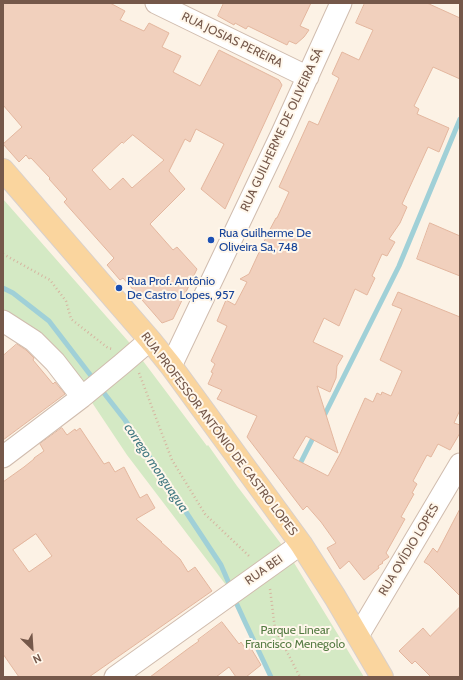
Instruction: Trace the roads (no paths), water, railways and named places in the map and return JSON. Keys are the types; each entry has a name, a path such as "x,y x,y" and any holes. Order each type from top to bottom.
{"main road":[{"name":"RUA PROFESSOR ANTÔNIO DE CASTRO LOPES","path":"3,170 171,366 301,544 335,597 382,677"}],"street":[{"name":"RUA JOSIAS PEREIRA","path":"156,3 308,77"},
{"name":"RUA GUILHERME DE OLIVEIRA SÁ","path":"171,366 308,77 341,3"},
{"path":"3,321 34,340 87,393"},
{"path":"3,457 87,393 150,340"},
{"name":"RUA OVÍDIO LOPES","path":"358,636 460,464"},
{"name":"RUA BEI","path":"115,677 301,544"}],"waterway":[{"path":"323,418 399,266 460,119"},
{"name":"corrego monguagua","path":"3,288 13,293 49,321 95,381"},
{"name":"corrego monguagua","path":"100,388 125,420 221,565 231,588"},
{"path":"298,468 315,434"},
{"name":"corrego monguagua","path":"234,598 271,677"}],"place":[{"name":"Rua Guilherme De Oliveira Sa, 748","path":"211,240"},
{"name":"Rua Prof. Antônio De Castro Lopes, 957","path":"119,288"}],"park label":[{"name":"Parque Linear Francisco Menegolo","path":"295,637"}]}
